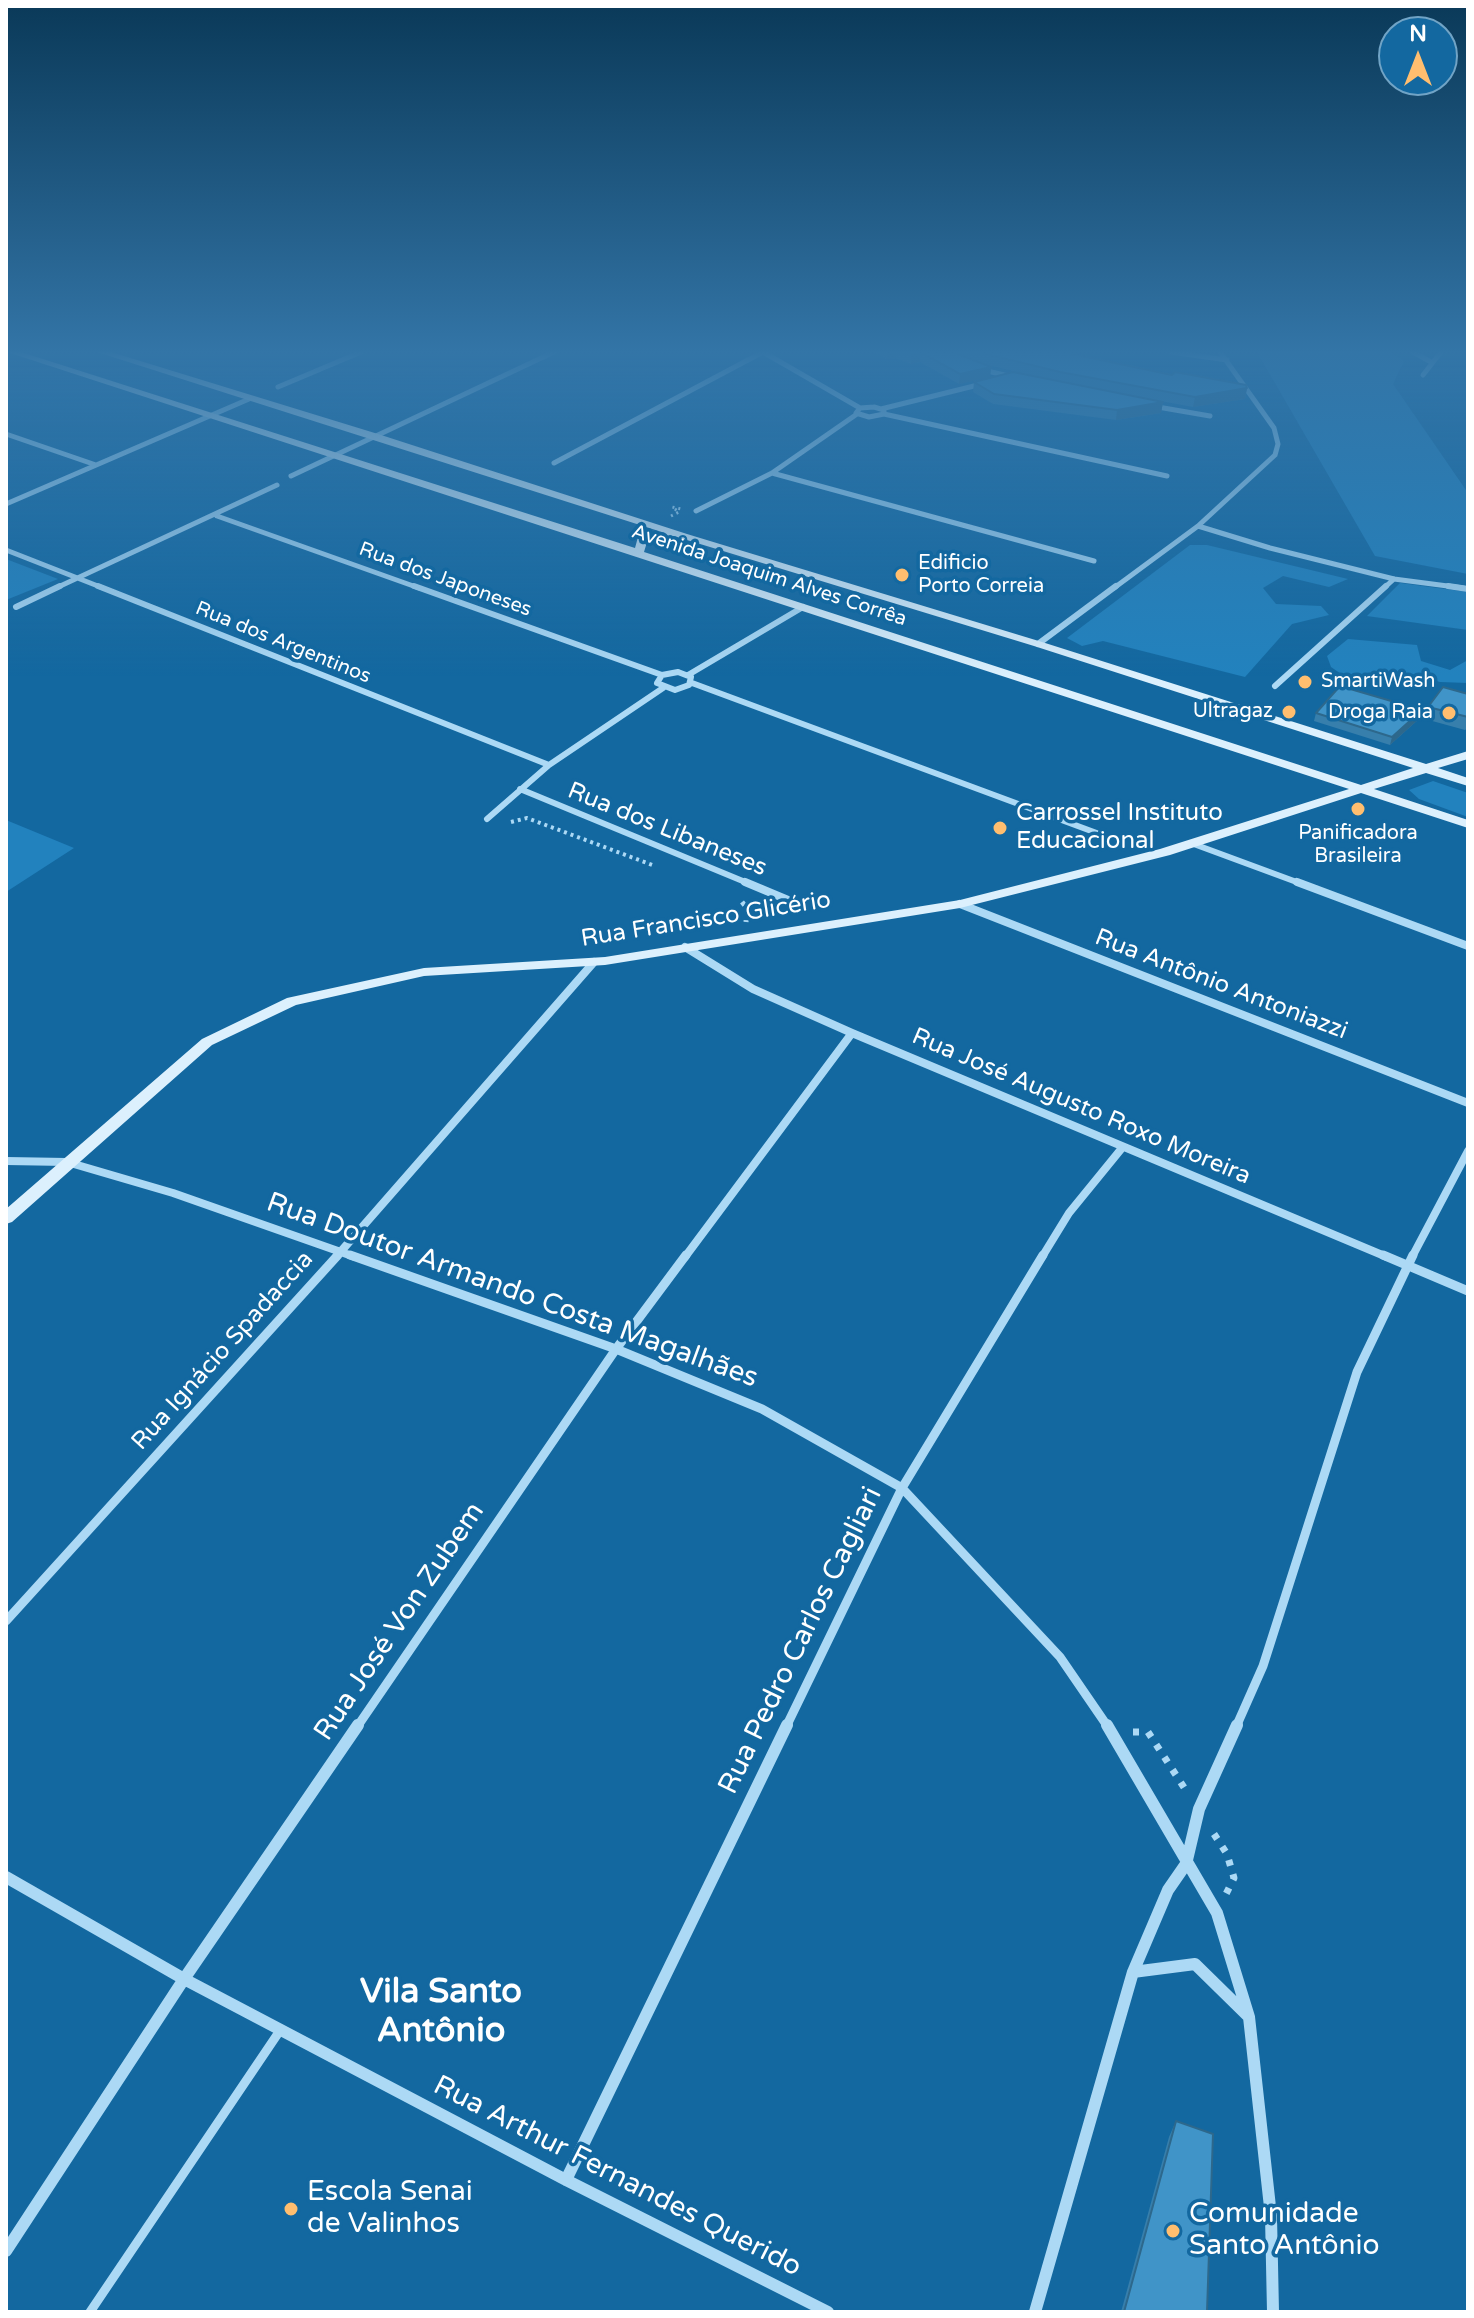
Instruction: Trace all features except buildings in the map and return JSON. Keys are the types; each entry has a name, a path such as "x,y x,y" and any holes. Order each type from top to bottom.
{"main road":[{"name":"Avenida Joaquim Alves Corrêa","path":"353,460 639,553 811,600 1468,824"},
{"name":"Avenida Joaquim Alves Corrêa","path":"449,460 1468,782"},
{"path":"639,553 638,543 642,539 650,536 683,536"},
{"path":"811,600 825,580"},
{"name":"Rua Francisco Glicério","path":"6,1218 207,1042 292,1001 424,972 594,962 960,904 1100,870 1468,755"}],"street":[{"path":"80,460 97,466"},
{"path":"6,504 111,460"},
{"path":"291,476 326,460"},
{"path":"554,463 559,460"},
{"path":"696,511 772,473 790,460"},
{"path":"1098,460 1167,476"},
{"path":"1038,644 1198,526 1270,460"},
{"path":"772,473 1094,561"},
{"path":"16,607 217,516 277,485"},
{"name":"Rua dos Japoneses","path":"217,516 662,675 678,672 688,675"},
{"path":"1198,526 1270,548 1394,579 1468,589"},
{"name":"Rua dos Argentinos","path":"6,550 549,765"},
{"path":"1275,686 1394,579"},
{"path":"811,600 688,675 692,683 1102,835"},
{"path":"662,675 657,683 663,688 680,689 692,683"},
{"path":"488,818 549,765 663,688"},
{"name":"Rua dos Libaneses","path":"520,789 800,905"},
{"path":"1190,843 1468,946"},
{"name":"Rua Antônio Antoniazzi","path":"960,904 1468,1103"},
{"name":"Rua José Augusto Roxo Moreira","path":"685,947 753,989 852,1033 1468,1291"},
{"name":"Rua Ignácio Spadaccia","path":"6,1621 341,1252 594,962"},
{"name":"Rua José Von Zubem","path":"6,2251 184,1979 616,1349 852,1033"},
{"name":"Rua Pedro Carlos Cagliari","path":"566,2180 902,1488 1069,1213 1122,1148"},
{"path":"1035,2312 1133,1972 1168,1890 1186,1864 1199,1809 1263,1666 1357,1372 1408,1264 1468,1151"},
{"name":"Rua Doutor Armando Costa Magalhães","path":"6,1161 67,1162 173,1193 616,1349 762,1409 902,1488 1060,1657 1111,1731 1217,1913 1249,2017 1271,2216 1273,2312"},
{"name":"Rua Arthur Fernandes Querido","path":"6,1877 184,1979 566,2180 828,2312"},
{"path":"1133,1972 1195,1964 1249,2017"}],"lane":[{"path":"90,2312 281,2029"}],"path":[{"path":"488,818 506,826 520,817 527,818 660,868"},
{"path":"719,941 746,923 747,908 733,896"}],"shaded area":[{"path":"1320,460 1445,460 1468,493 1468,574 1375,556"},
{"path":"1190,545 1207,545 1348,579 1329,587 1283,576 1263,588 1276,604 1321,606 1329,615 1292,624 1245,677 1103,641 1082,646 1067,638"},
{"path":"6,559 58,579 6,600"},
{"path":"1400,583 1468,592 1468,630 1367,616"},
{"path":"1348,639 1417,645 1421,661 1450,670 1468,660 1468,683 1440,682 1407,673 1389,684 1356,684 1331,667 1327,656"},
{"path":"1433,781 1468,793 1468,817 1419,799 1409,790"},
{"path":"6,820 74,848 6,892"}],"place":[{"name":"Edificio Porto Correia","path":"902,575"},
{"name":"SmartiWash","path":"1305,682"},
{"name":"Ultragaz","path":"1289,712"},
{"name":"Droga Raia","path":"1449,713"},
{"name":"Panificadora Brasileira","path":"1358,809"},
{"name":"Carrossel Instituto Educacional","path":"1000,828"},
{"name":"Escola Senai de Valinhos","path":"291,2209"},
{"name":"Comunidade Santo Antônio","path":"1173,2231"}],"district":[{"name":"Vila Santo Antônio","path":"441,2012"}]}
